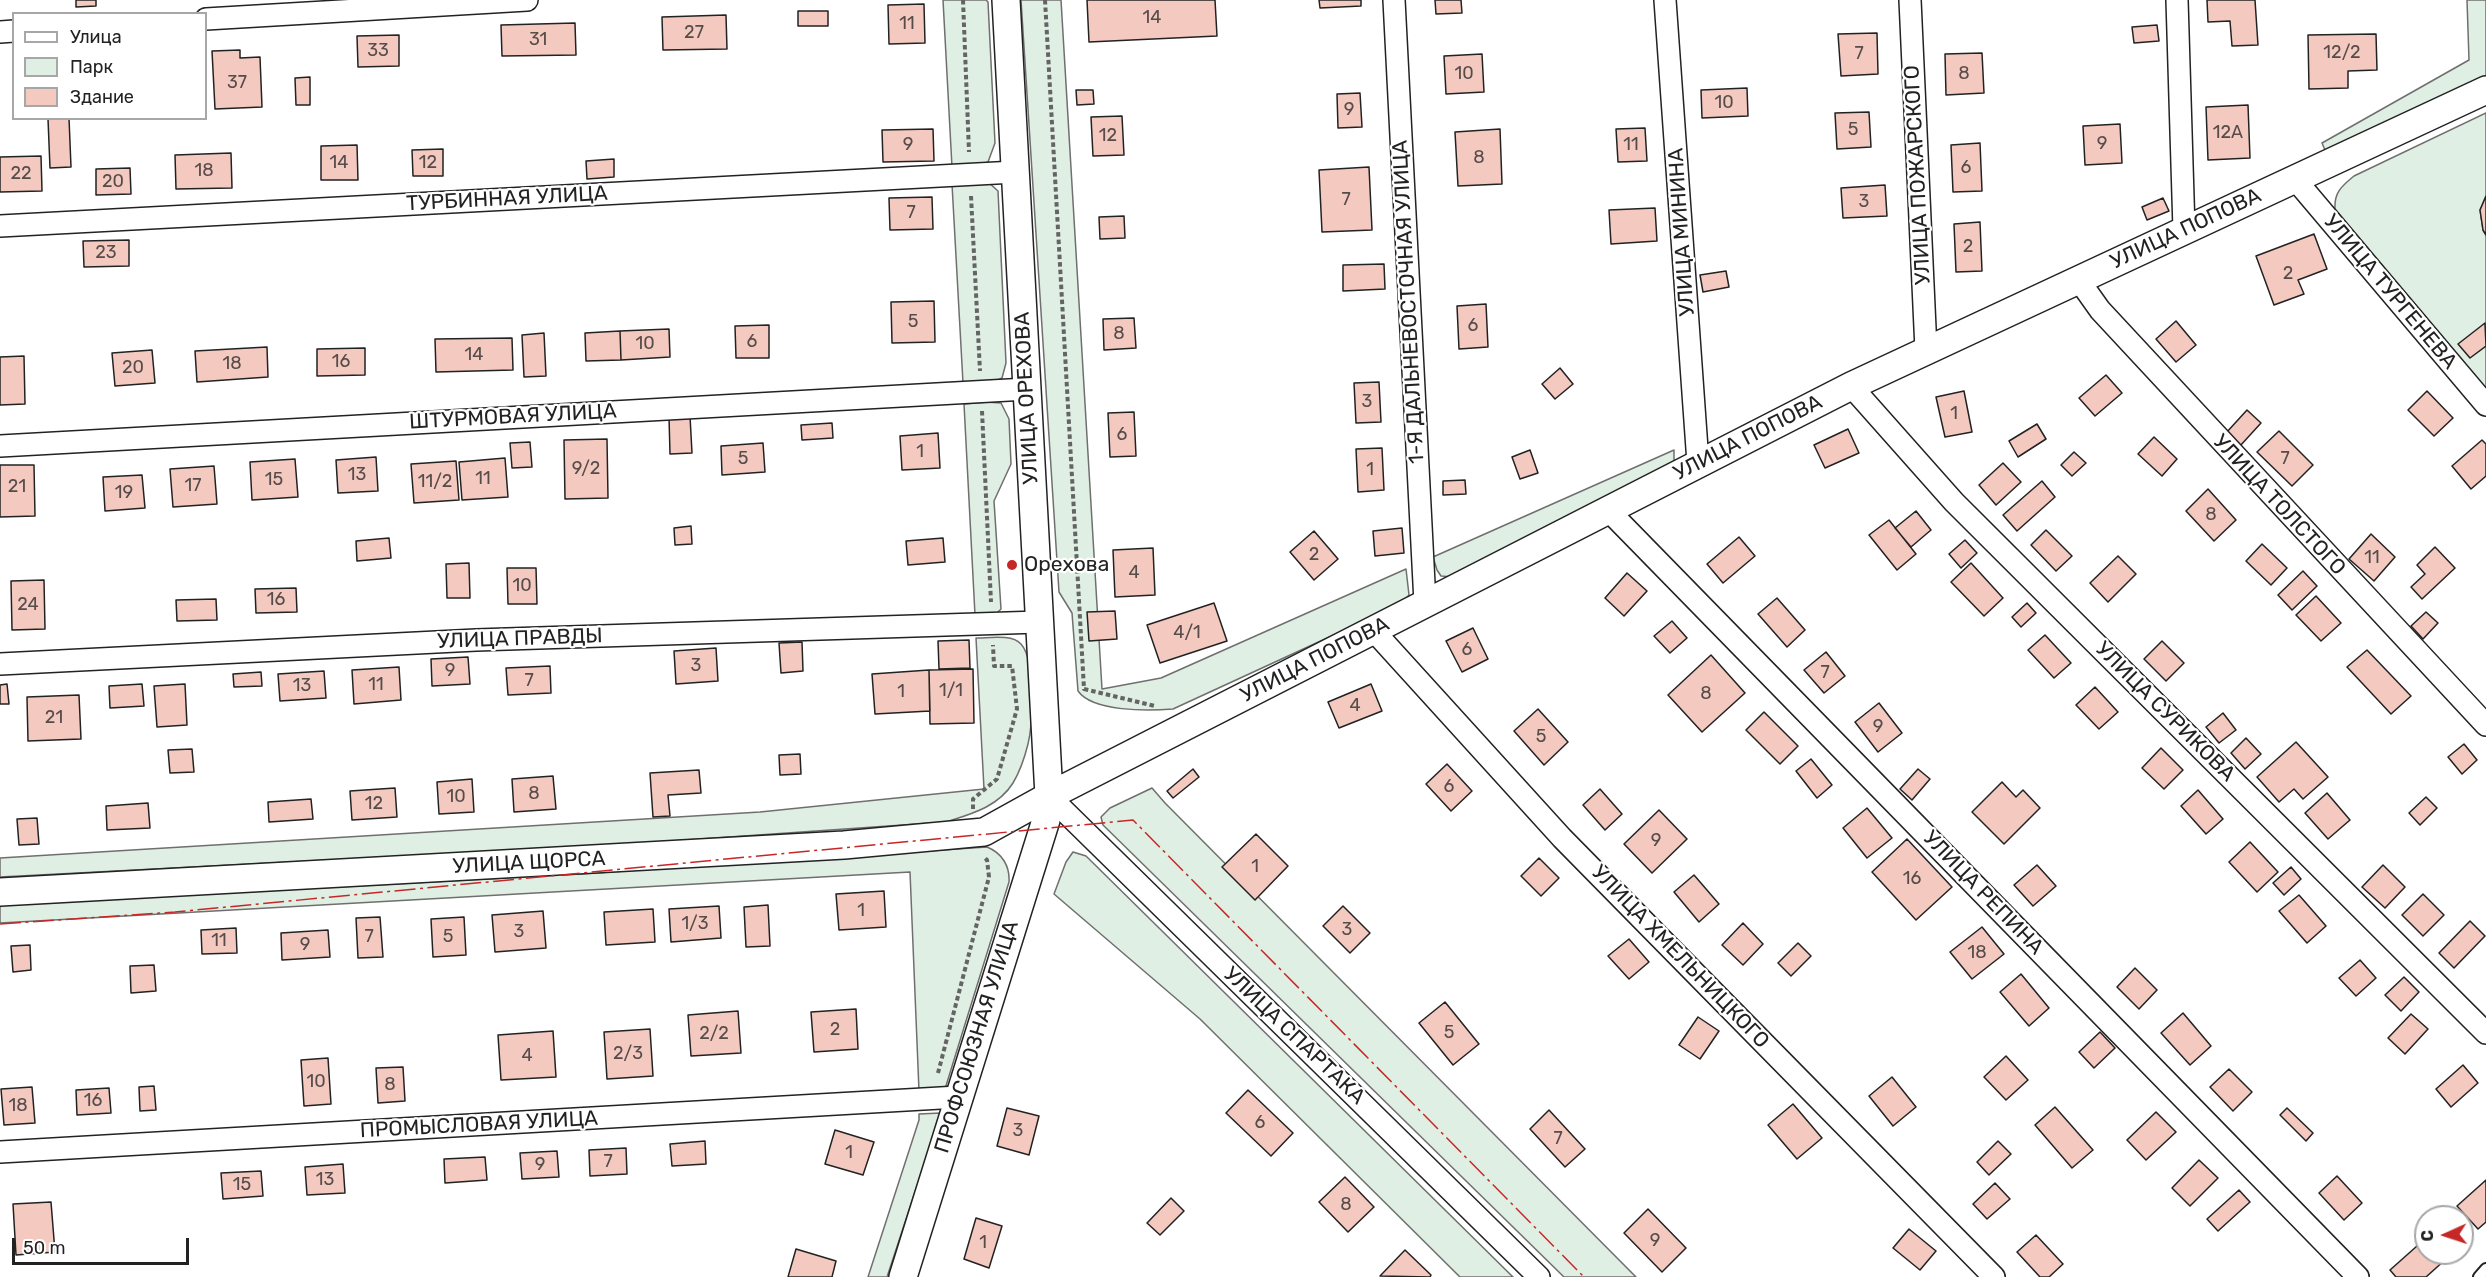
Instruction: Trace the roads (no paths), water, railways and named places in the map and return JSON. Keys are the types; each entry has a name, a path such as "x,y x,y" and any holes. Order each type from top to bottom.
{"street":[{"path":"207,19 317,6 527,0"},
{"name":"УЛИЦА ОРЕХОВА","path":"1006,0 1049,796"},
{"name":"1-Я ДАЛЬНЕВОСТОЧНАЯ УЛИЦА","path":"1394,0 1425,603"},
{"name":"УЛИЦА МИНИНА","path":"1665,0 1698,464"},
{"name":"УЛИЦА ПОЖАРСКОГО","path":"1910,0 1926,350"},
{"path":"2177,0 2184,230"},
{"name":"УЛИЦА ПОПОВА","path":"1049,796 1851,386 2486,90"},
{"name":"ТУРБИННАЯ УЛИЦА","path":"0,226 1015,172"},
{"name":"УЛИЦА ТУРГЕНЕВА","path":"2294,178 2486,405"},
{"name":"УЛИЦА ТОЛСТОГО","path":"2078,279 2100,310 2486,725"},
{"name":"УЛИЦА СУРИКОВА","path":"1851,386 1954,502 2486,1033"},
{"name":"ШТУРМОВАЯ УЛИЦА","path":"0,446 1027,389"},
{"name":"УЛИЦА РЕПИНА","path":"1608,510 2358,1277"},
{"name":"УЛИЦА ПРАВДЫ","path":"0,664 477,640 1039,622"},
{"name":"УЛИЦА ХМЕЛЬНИЦКОГО","path":"1373,630 1562,837 1994,1277"},
{"name":"УЛИЦА ЩОРСА","path":"0,892 844,846 984,832 1049,796"},
{"name":"ПРОФСОЮЗНАЯ УЛИЦА","path":"909,1273 944,1098 1046,820 1049,796"},
{"name":"УЛИЦА СПАРТАКА","path":"1049,796 1539,1277"},
{"name":"ПРОМЫСЛОВАЯ УЛИЦА","path":"0,1152 944,1098"}],"lane":[{"path":"2478,1277 2486,1269"}],"place":[{"name":"Орехова","path":"1012,565"}]}
